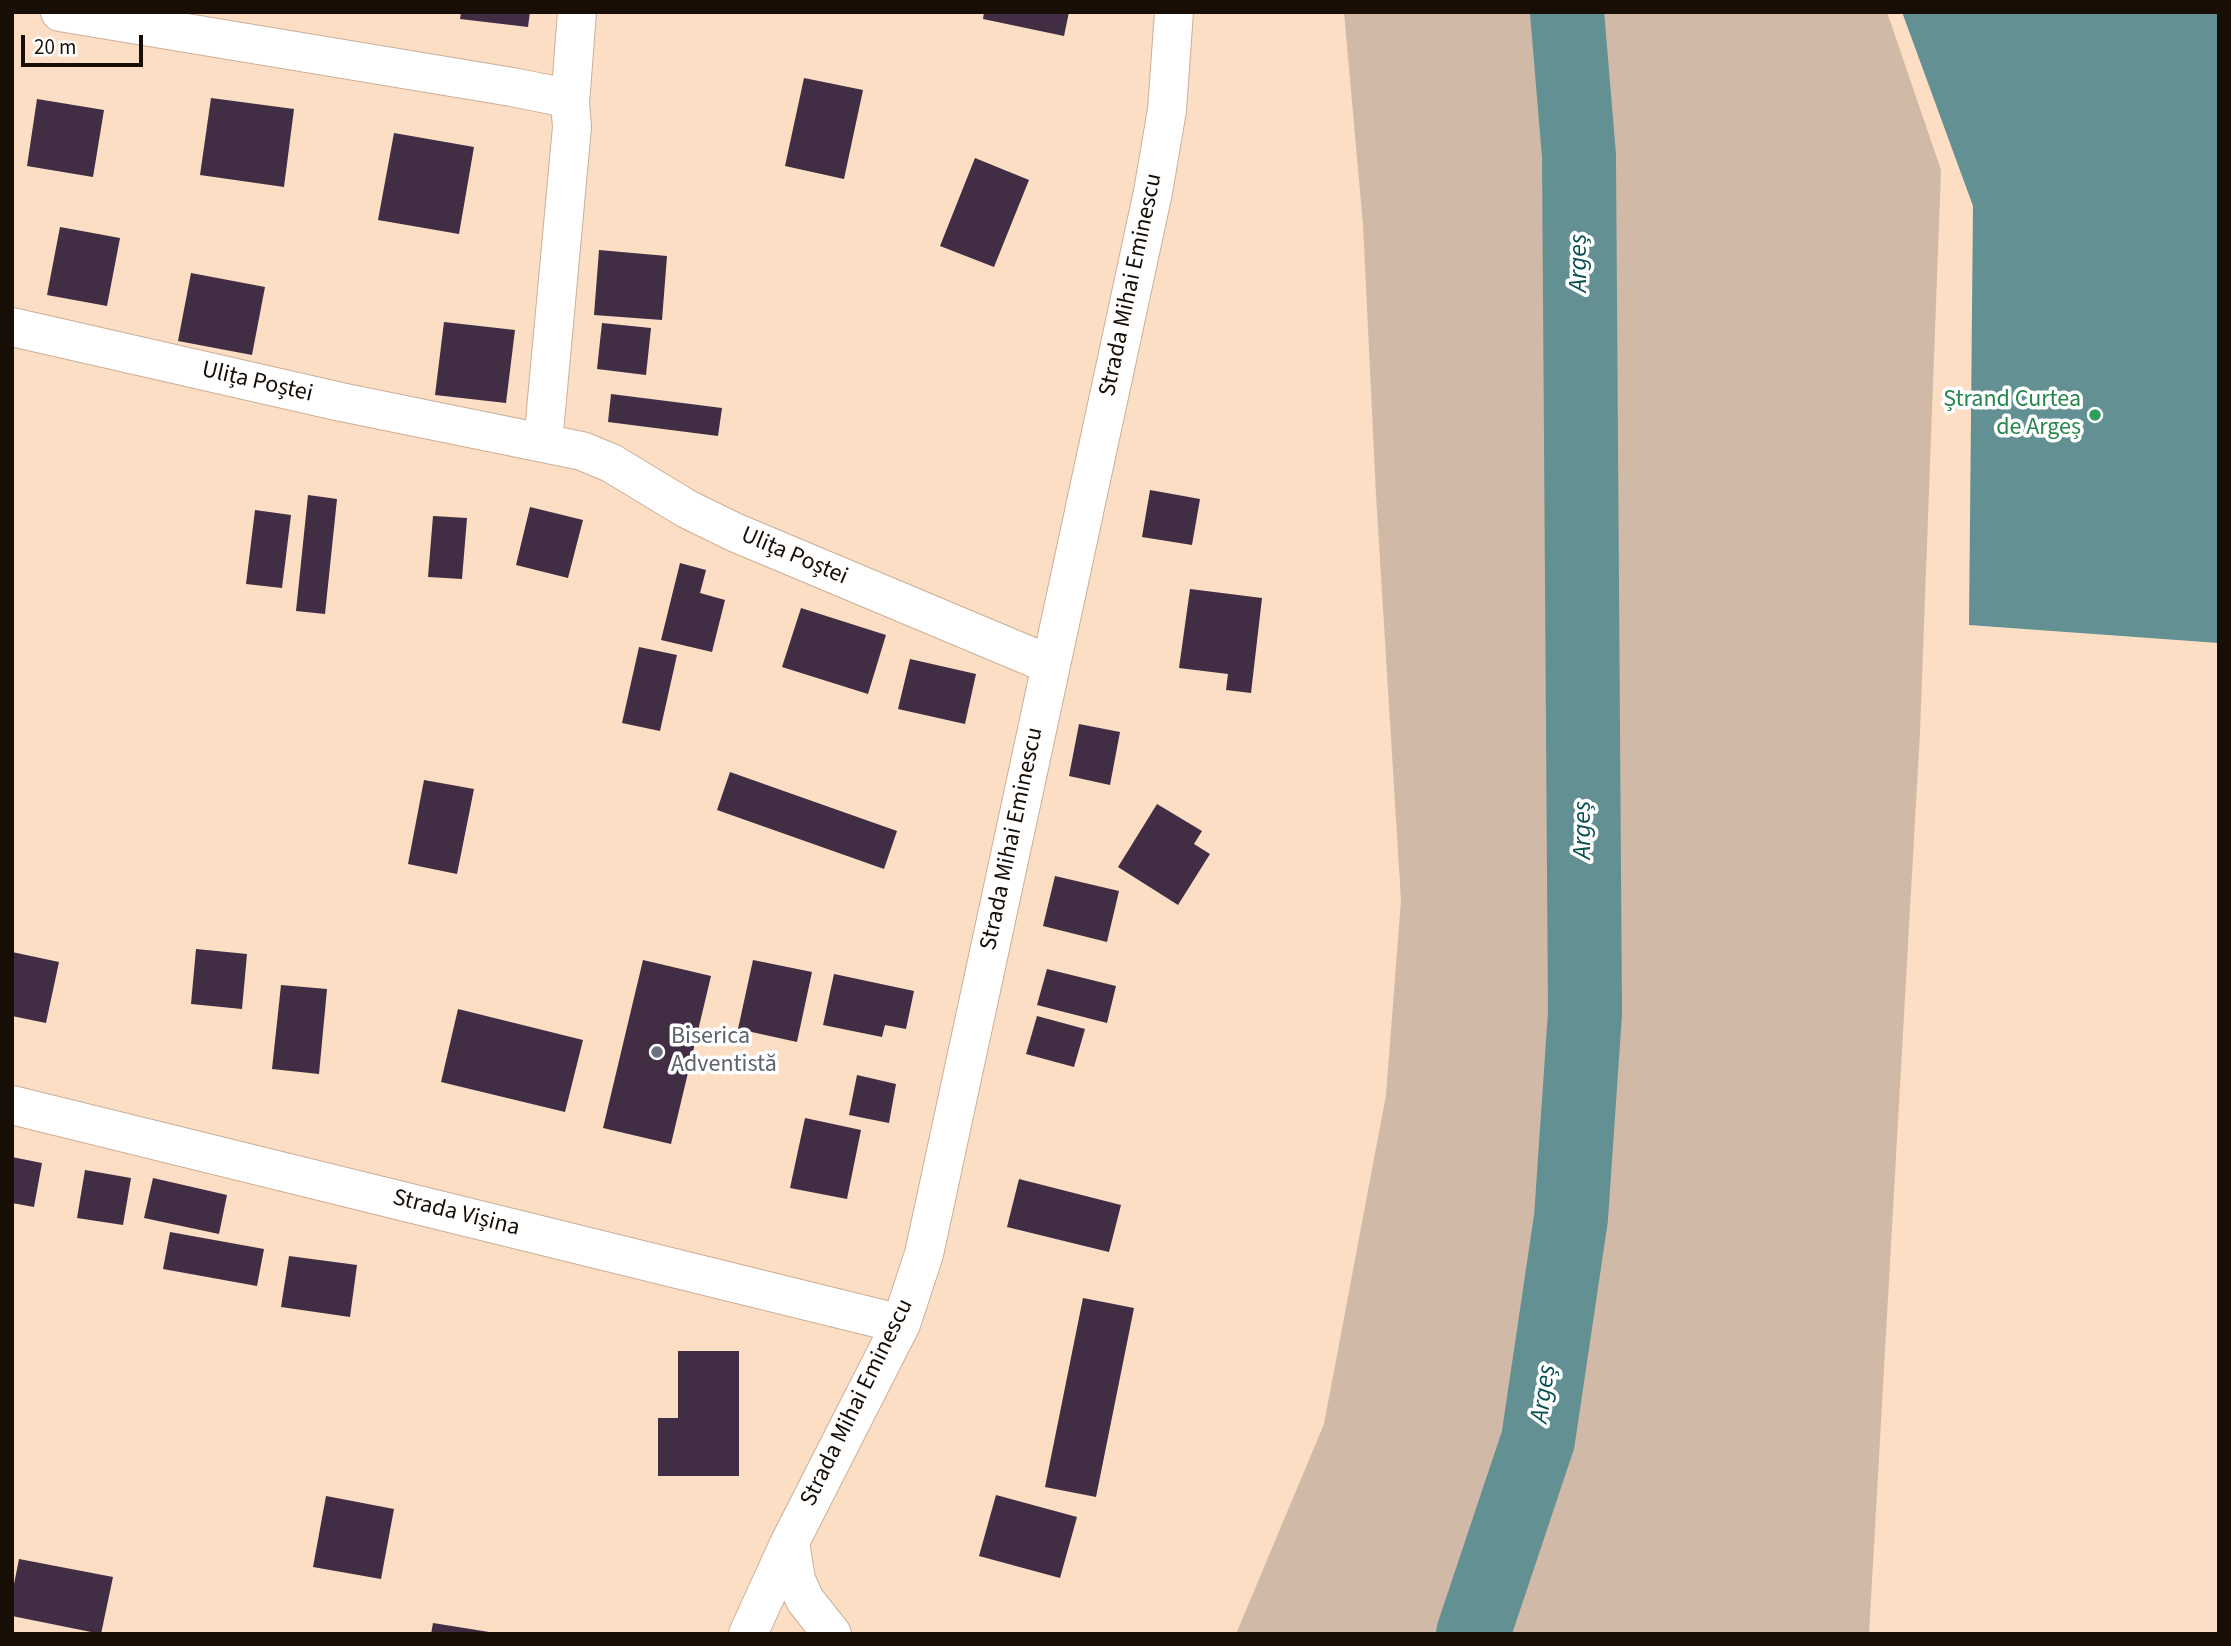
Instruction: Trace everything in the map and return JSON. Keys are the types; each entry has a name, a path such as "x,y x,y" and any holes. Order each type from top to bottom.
{"street":[{"path":"60,12 512,87 557,96 570,103"},
{"path":"543,443 571,138 570,103 577,12"},
{"name":"Strada Mihai Eminescu","path":"748,1634 790,1542 901,1324 924,1254 1153,192 1167,110 1174,12"},
{"name":"Ulița Poștei","path":"12,327 341,402 582,451 611,463 687,509 734,532 1051,665"},
{"name":"Strada Vișina","path":"12,1105 901,1324"},
{"path":"790,1542 796,1580 805,1600 832,1634"}],"shaded area":[{"path":"1344,12 1887,12 1941,170 1920,732 1869,1634 1236,1634 1324,1424 1386,1095 1401,900 1376,495 1363,225"}],"water":[{"name":"Ștrand Curtea de Argeș","path":"1902,12 2219,12 2219,643 1969,625 1973,206"}],"building":[{"path":"461,12 530,12 528,27 460,19"},
{"path":"984,12 1069,12 1064,36 983,19"},
{"path":"804,78 863,90 844,179 785,166"},
{"path":"211,98 294,109 284,187 200,175"},
{"path":"37,99 104,110 93,177 27,166"},
{"path":"394,133 474,147 459,234 378,220"},
{"path":"975,158 1029,180 994,267 940,246"},
{"path":"60,227 120,238 107,306 47,295"},
{"path":"599,250 667,256 662,320 594,315"},
{"path":"191,273 265,287 252,355 178,341"},
{"path":"444,322 515,330 506,403 435,395"},
{"path":"602,323 651,328 646,375 597,369"},
{"path":"611,394 722,408 718,436 608,422"},
{"path":"1150,490 1200,499 1192,545 1142,537"},
{"path":"308,495 337,499 325,614 296,611"},
{"path":"530,507 583,520 568,578 516,565"},
{"path":"255,510 291,515 282,588 246,584"},
{"path":"433,516 467,518 462,579 428,577"},
{"path":"680,563 706,570 700,593 725,600 712,652 661,640"},
{"path":"1190,589 1262,598 1251,693 1226,690 1228,674 1179,668"},
{"path":"801,608 886,635 868,694 782,667"},
{"path":"639,647 677,655 660,731 622,723"},
{"path":"910,659 976,674 965,724 898,709"},
{"path":"1079,724 1120,732 1110,785 1069,776"},
{"path":"730,772 897,831 884,869 717,810"},
{"path":"424,780 474,789 457,874 408,864"},
{"path":"1157,804 1202,831 1194,844 1210,854 1178,905 1118,867"},
{"path":"1055,876 1119,891 1107,942 1043,926"},
{"path":"196,949 247,954 242,1009 191,1004"},
{"path":"12,952 59,962 46,1023 12,1016"},
{"name":"Biserica Adventistă","path":"643,960 711,976 671,1144 603,1128"},
{"path":"753,960 812,972 797,1042 738,1029"},
{"path":"1047,969 1116,986 1107,1023 1037,1005"},
{"path":"834,974 914,991 906,1029 885,1025 882,1037 823,1025"},
{"path":"281,985 327,989 319,1074 272,1069"},
{"path":"458,1009 583,1040 565,1112 441,1082"},
{"path":"1037,1016 1085,1029 1074,1067 1026,1054"},
{"path":"857,1075 896,1084 889,1123 849,1115"},
{"path":"805,1118 861,1130 847,1199 790,1188"},
{"path":"12,1157 42,1163 34,1207 12,1203"},
{"path":"85,1170 131,1178 123,1225 77,1218"},
{"path":"153,1178 227,1195 219,1234 144,1218"},
{"path":"1019,1179 1121,1205 1109,1252 1007,1227"},
{"path":"170,1232 264,1249 257,1286 163,1269"},
{"path":"289,1256 357,1265 350,1317 281,1307"},
{"path":"1083,1298 1134,1308 1096,1497 1045,1487"},
{"path":"678,1351 739,1351 739,1476 658,1476 658,1418 678,1418"},
{"path":"996,1495 1077,1517 1060,1578 979,1556"},
{"path":"326,1496 394,1509 381,1579 313,1567"},
{"path":"19,1559 113,1577 101,1634 12,1616 12,1594"},
{"path":"433,1623 489,1632 489,1634 431,1634"}],"waterway":[{"name":"Argeș","path":"1473,1634 1538,1440 1571,1218 1585,1013 1579,156 1567,12"}],"place":[{"name":"Ștrand Curtea de Argeș","path":"2095,415"},
{"name":"Biserica Adventistă","path":"657,1052"}]}
